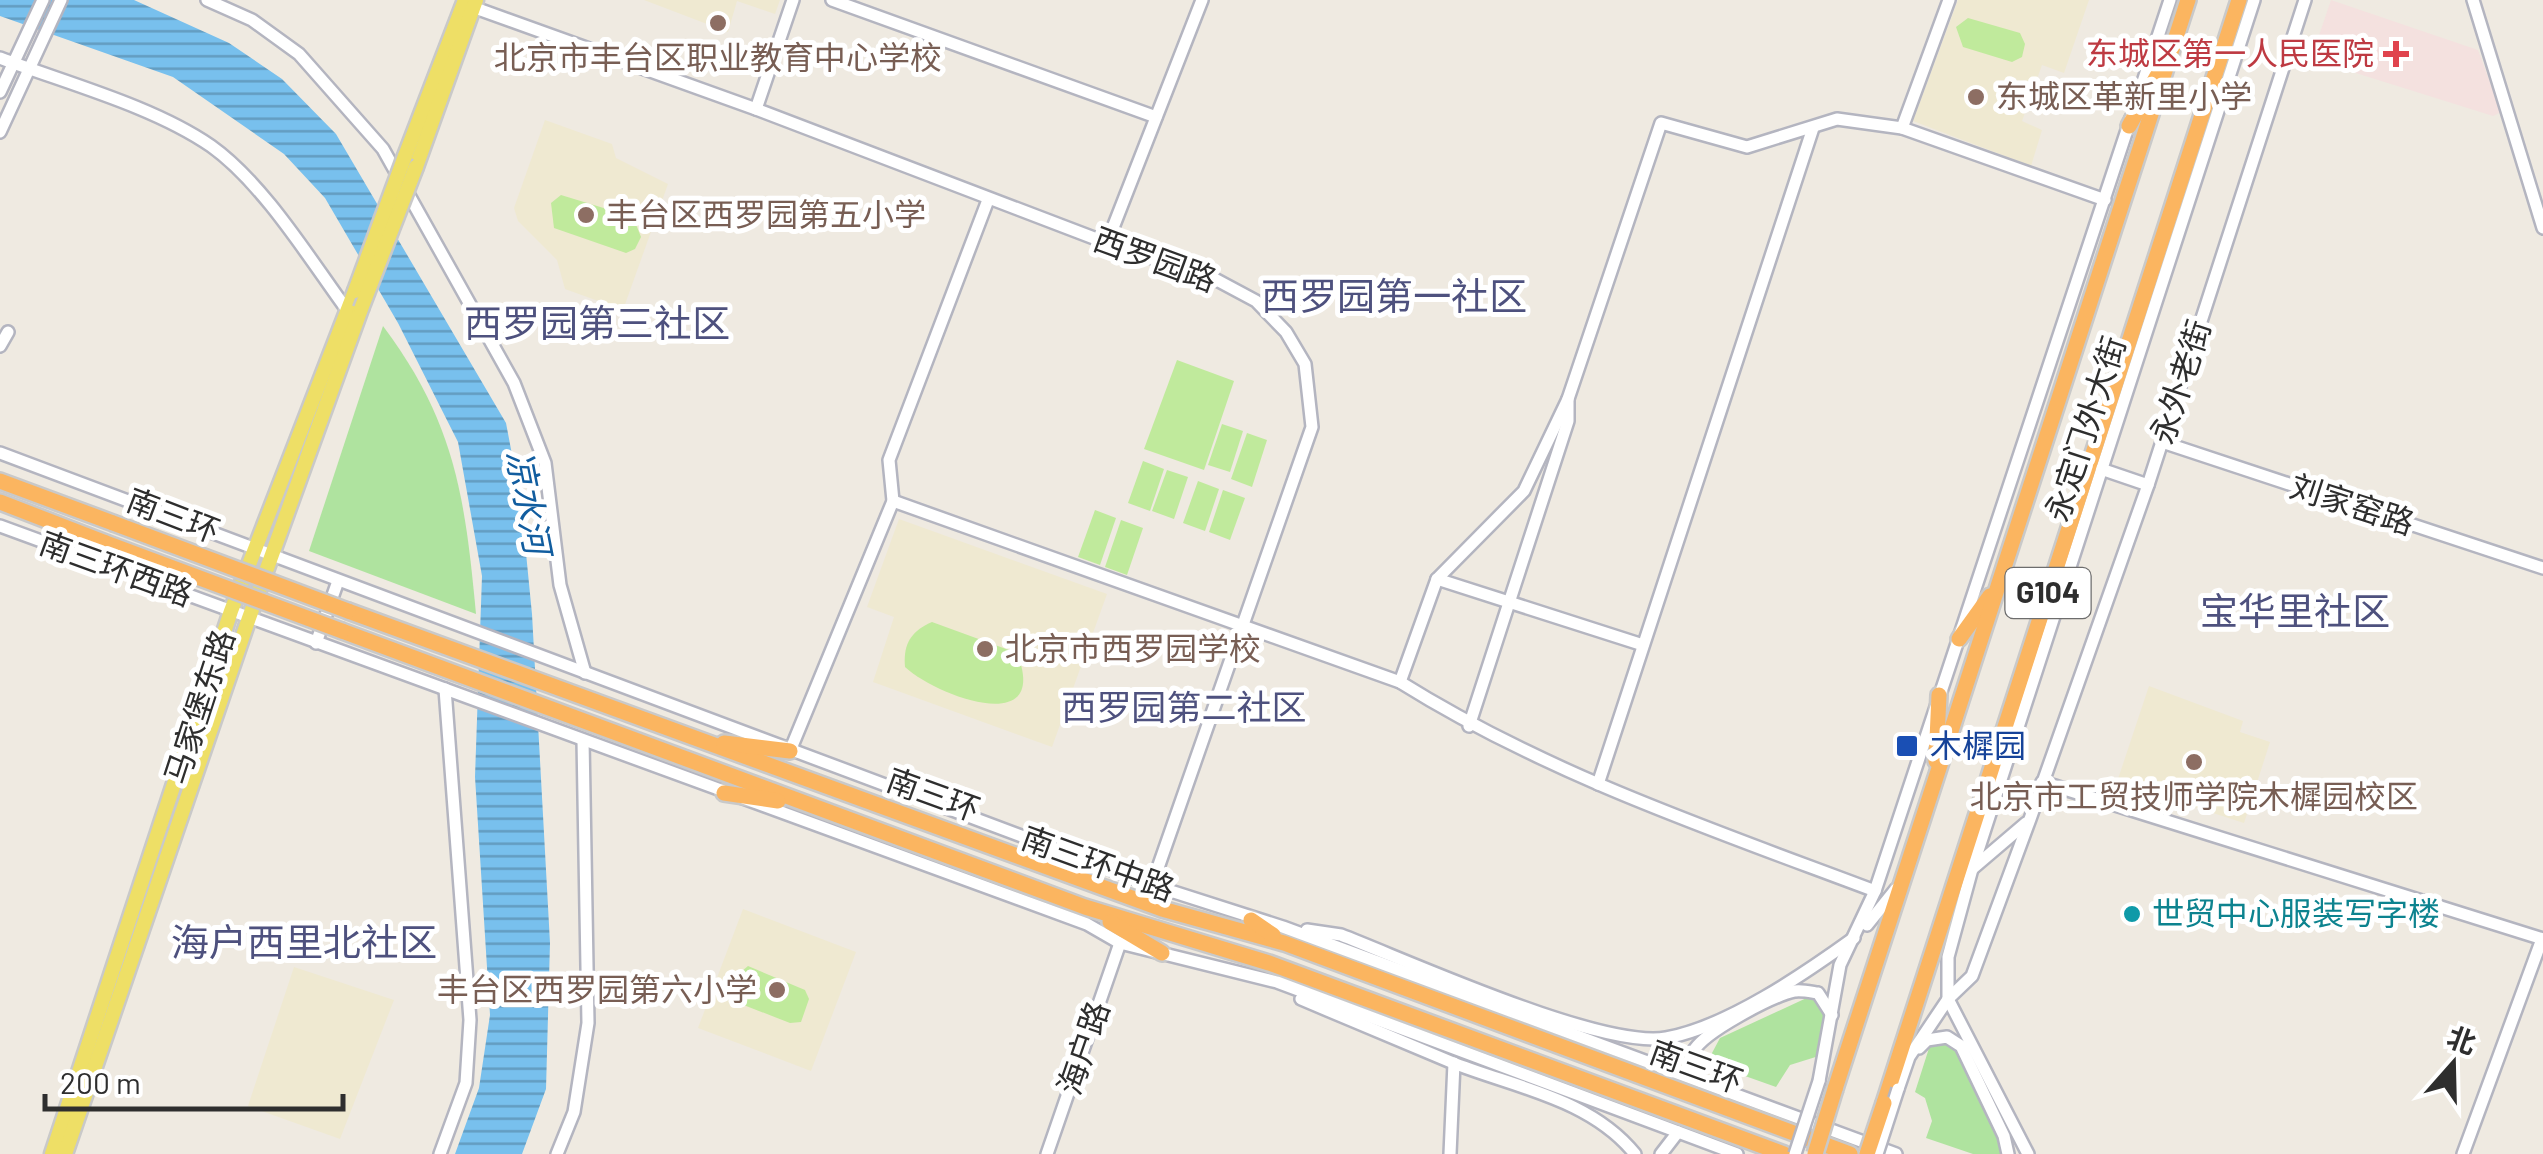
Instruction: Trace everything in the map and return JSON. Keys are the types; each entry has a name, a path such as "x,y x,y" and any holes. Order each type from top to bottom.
{"highway":[{"name":"永定门外大街","path":"1814,1154 2188,0"},
{"name":"永定门外大街","path":"1867,1154 2239,0"},
{"path":"2128,126 2172,51"},
{"name":"南三环","path":"0,481 694,740 1162,909 1284,935 1850,1154"},
{"name":"南三环","path":"0,502 1085,907 1304,978 1784,1154"},
{"path":"1959,639 1998,584"},
{"path":"1935,781 1939,695"},
{"path":"694,740 790,751"},
{"path":"724,793 816,806"},
{"path":"1085,907 1162,954"},
{"path":"1251,920 1284,935"},
{"path":"1277,982 1304,978"}],"main road":[{"path":"354,310 469,3"},
{"name":"马家堡东路","path":"65,1134 274,556 354,310 355,291 410,162"},
{"name":"马家堡东路","path":"65,1134 231,612 354,310"},
{"path":"52,1154 65,1134"},
{"path":"65,1134 65,1154"}],"street":[{"path":"0,92 43,0"},
{"path":"0,132 61,0"},
{"path":"207,0 252,20 299,54 383,148 514,384 546,463 560,585 585,673"},
{"path":"756,109 793,0"},
{"path":"832,0 1156,117"},
{"path":"1107,243 1202,0"},
{"path":"1902,128 1950,0"},
{"name":"永定门外大街","path":"1795,1154 1834,1019 1840,965 1858,934 1875,891 2170,0"},
{"name":"永定门外大街","path":"1948,999 1948,957 1972,869 2254,0"},
{"name":"永外老街","path":"1948,999 1972,976 2030,819 2148,484 2305,0"},
{"path":"2473,0 2539,204 2543,228"},
{"name":"西罗园路","path":"469,3 988,200 1213,278 1256,301 1286,332 1305,364 1312,426 1152,885"},
{"path":"0,58 162,120 210,146 246,177 354,310"},
{"path":"1400,682 1437,579 1524,491 1568,399 1661,124 1746,147 1836,119 1902,128 2104,200"},
{"path":"1598,784 1813,128"},
{"path":"790,751 893,501 889,460 988,200"},
{"path":"0,346 8,332"},
{"path":"1469,726 1568,421 1568,399"},
{"name":"刘家窑路","path":"2162,442 2543,568"},
{"name":"南三环西路","path":"0,453 274,556"},
{"path":"2100,469 2148,484"},
{"path":"893,501 1400,682 1469,726 1598,784 1875,891"},
{"name":"南三环西路","path":"0,526 249,618"},
{"name":"南三环中路","path":"274,556 1251,920"},
{"path":"1437,579 1643,646"},
{"path":"316,643 338,581"},
{"name":"南三环中路","path":"249,618 1087,924 1120,942 1277,982 1738,1154"},
{"path":"440,1154 466,1083 470,1020 445,689"},
{"path":"557,1154 574,1112 588,1023 583,740"},
{"path":"2042,782 2542,939 2463,1154"},
{"path":"1972,869 2030,819"},
{"path":"1284,935 1341,936 1592,1030 1662,1038 1699,1030 1812,969 1858,934 1904,878"},
{"path":"1284,935 1896,1154"},
{"name":"海户路","path":"1047,1154 1120,942"},
{"path":"1222,969 1454,1063 1562,1101 1594,1118 1634,1154"},
{"path":"1700,1081 1693,1062 1698,1042 1782,997 1796,991 1818,993 1834,1019"},
{"path":"1877,1154 1909,1057 1948,999 2028,1154"},
{"path":"1909,1057 1928,1040 1947,1037 1961,1046 2004,1136 2008,1154"},
{"path":"1450,1154 1454,1063"},
{"path":"1661,1154 1678,1132"}],"shaded area":[{"name":"北京市丰台区职业教育中心学校","path":"644,0 780,0 775,14 737,1 728,32"},
{"name":"东城区革新里小学","path":"1958,0 2089,0 2064,73 2042,65 2022,121 2042,130 2031,166 1913,121"},
{"name":"东城区第一人民医院","path":"2331,0 2478,50 2501,112 2493,116 2311,59"},
{"name":"丰台区西罗园第五小学","path":"545,120 612,144 616,158 668,184 623,310 565,289 557,260 518,221 514,208"},
{"name":"北京市西罗园学校","path":"899,519 1107,594 1052,747 873,682 894,617 867,607"},
{"name":"北京市工贸技师学院木樨园校区","path":"2149,686 2243,721 2240,732 2270,742 2244,823 2117,782"},
{"name":"丰台区西罗园第六小学","path":"743,909 856,952 811,1071 698,1028"},
{"path":"294,967 394,1000 340,1139 248,1106"}],"green space":[{"path":"1968,18 2020,33 2025,44 2022,57 2012,62 1963,47 1956,27"},
{"path":"561,195 633,217 641,237 635,249 626,253 554,228 551,203"},
{"path":"383,326 426,395 452,462 467,533 476,614 309,551"},
{"path":"1177,360 1234,381 1204,470 1144,449"},
{"path":"1222,424 1243,431 1230,472 1208,465"},
{"path":"1247,433 1267,440 1252,487 1231,479"},
{"path":"1143,461 1164,469 1150,511 1128,503"},
{"path":"1167,470 1188,477 1174,519 1152,511"},
{"path":"1198,481 1219,489 1205,531 1183,523"},
{"path":"1223,490 1245,498 1230,540 1209,532"},
{"path":"1095,510 1116,518 1100,565 1078,557"},
{"path":"1121,520 1143,528 1127,575 1105,567"},
{"path":"932,622 1017,653 1023,679 1018,696 1005,703 963,698 905,667 910,639"},
{"path":"748,966 805,990 809,999 801,1022 790,1023 736,1002 729,982"},
{"path":"1813,995 1835,1013 1822,1055 1790,1065 1776,1087 1717,1066 1712,1053 1720,1038"},
{"path":"1943,1040 1959,1050 2005,1146 2001,1154 1973,1154 1926,1138 1932,1121 1925,1098 1915,1092 1930,1045"}],"water":[{"path":"0,0 134,0 229,43 282,79 336,134 506,423 521,502 532,614 550,943 546,1089 522,1154 455,1154 479,1088 490,1015 475,777 482,576 458,442 398,323 325,198 284,154 173,77 0,16"}],"place":[{"name":"北京市丰台区职业教育中心学校","path":"718,23"},
{"name":"东城区第一人民医院","path":"2396,54"},
{"name":"东城区革新里小学","path":"1976,97"},
{"name":"丰台区西罗园第五小学","path":"586,215"},
{"name":"北京市西罗园学校","path":"985,649"},
{"name":"木樨园","path":"1907,746"},
{"name":"北京市工贸技师学院木樨园校区","path":"2194,762"},
{"name":"世贸中心服装写字楼","path":"2132,914"},
{"name":"丰台区西罗园第六小学","path":"777,990"}],"district":[{"name":"西罗园第一社区","path":"1394,297"},
{"name":"西罗园第三社区","path":"597,324"},
{"name":"宝华里社区","path":"2295,612"},
{"name":"西罗园第二社区","path":"1184,708"},
{"name":"海户西里北社区","path":"304,943"}],"water label":[{"name":"凉水河","path":"528,502"}]}
